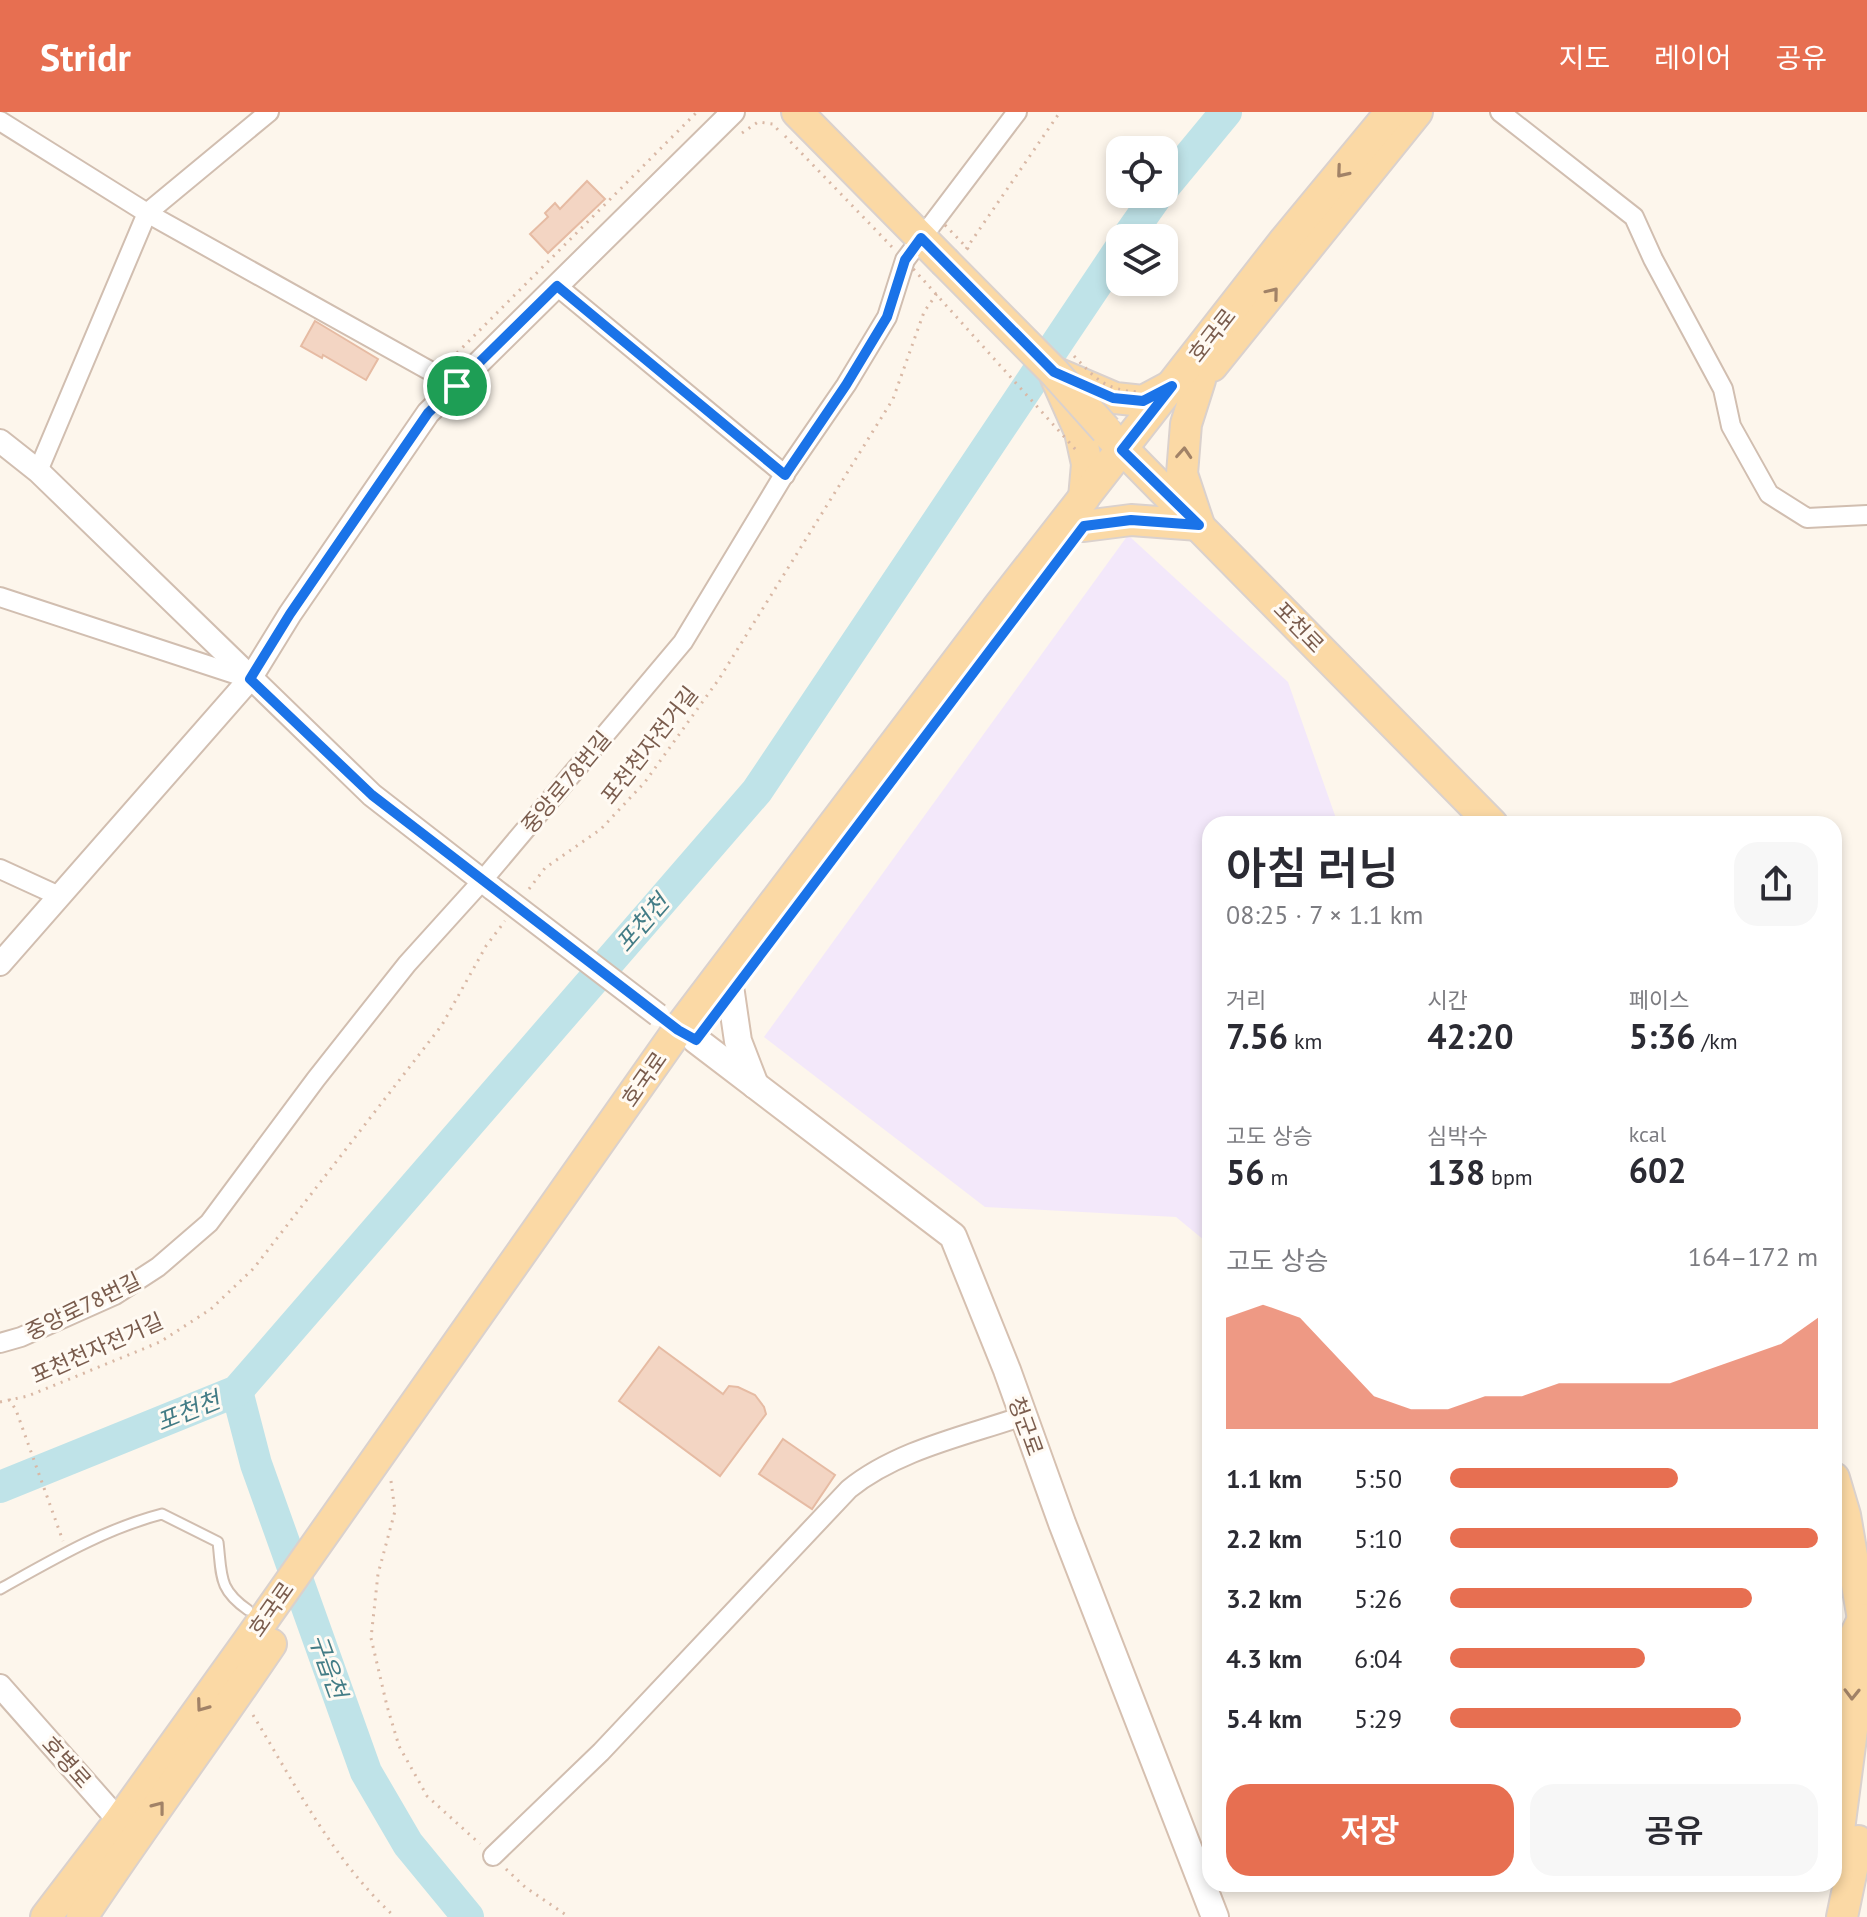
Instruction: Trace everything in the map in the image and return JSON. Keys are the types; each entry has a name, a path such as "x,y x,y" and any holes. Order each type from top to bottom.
{"main road":[{"path":"797,112 920,247 951,265"},
{"name":"호국로","path":"1186,383 1285,240 1391,112"},
{"name":"호국로","path":"677,1028 731,993 1084,512 1120,447 1186,383 1417,112"},
{"name":"포천로","path":"951,265 1062,362 1120,447 1484,816"},
{"path":"1062,362 1143,401 1186,383 1182,474 1199,525 1131,520 1084,512 1080,432 1062,362"},
{"name":"호국로","path":"46,1917 127,1829 252,1654 374,1481 677,1028 1084,512"},
{"path":"731,993 738,1041 755,1085"},
{"name":"청군로","path":"677,1028 953,1236 1202,1884"},
{"path":"1842,1494 1856,1521 1852,1571 1865,1622 1853,1640 1852,1730 1842,1807"},
{"name":"호국로","path":"82,1917 127,1829 165,1800 239,1691 252,1654"},
{"path":"1842,1917 1858,1842 1867,1773"},
{"name":"청군로","path":"1205,1892 1215,1917"},
{"path":"1822,1917 1829,1892"}],"street":[{"path":"38,471 147,213 269,112"},
{"path":"0,964 250,679 290,614 428,413 733,112"},
{"name":"중앙로78번길","path":"0,1343 21,1337 115,1295 158,1267 209,1223 316,1079 398,976 488,885 683,642 887,317 920,247 1017,112"},
{"path":"1500,112 1634,217 1653,259 1723,389 1731,426 1769,494 1807,518 1867,515"},
{"path":"0,121 147,213 457,386"},
{"path":"557,286 785,475"},
{"path":"0,441 38,471 372,795 677,1028"},
{"path":"0,597 250,679"},
{"path":"0,869 59,896"},
{"path":"493,1856 601,1752 849,1489 871,1471 896,1460 1023,1416"},
{"name":"호병로","path":"0,1686 127,1829"}],"lane":[{"path":"0,1589 68,1551 133,1521 162,1514 218,1542 223,1579 229,1596 248,1610"}],"path":[{"path":"457,353 697,112"},
{"name":"포천천자전거길","path":"528,890 545,868 601,829 645,782 719,679 893,399 924,312 951,265 1060,112"},
{"path":"732,141 758,122 773,124 920,247 1082,457"},
{"path":"920,247 976,257"},
{"path":"1062,362 1126,395"},
{"name":"포천천자전거길","path":"0,1402 28,1396 160,1342 211,1309 254,1268 442,1025 486,946 511,913"},
{"path":"9,1399 16,1410 58,1530"},
{"path":"374,1481 395,1511 378,1574 371,1638 399,1746 427,1796 525,1887 569,1917"},
{"path":"239,1691 352,1870 378,1902 395,1917"}],"shaded area":[{"path":"1128,535 1288,682 1335,816 1202,816 1202,1238 1176,1217 985,1207 764,1037"}],"building":[{"path":"587,181 605,199 548,253 530,234 548,217 545,213 555,203 560,209"},
{"path":"315,321 378,359 366,380 301,346"},
{"path":"659,1347 723,1394 729,1386 738,1387 755,1395 764,1407 766,1414 720,1476 619,1401"},
{"path":"783,1439 835,1475 812,1509 759,1474"}],"waterway":[{"name":"포천천","path":"1178,170 1226,112"},
{"name":"포천천","path":"1137,224 1148,208"},
{"name":"포천천","path":"0,1487 237,1391 757,791 1106,270"},
{"name":"구읍천","path":"237,1391 256,1464 366,1772 408,1844 468,1917"}],"route":[{"path":"921,238 1054,372 1113,398 1143,401 1172,386 1122,450 1199,525 1131,520 1084,526 696,1040 678,1030 372,795 250,679 290,614 428,413 457,386 557,286 785,475 846,385 887,317 905,260 921,238"}]}
